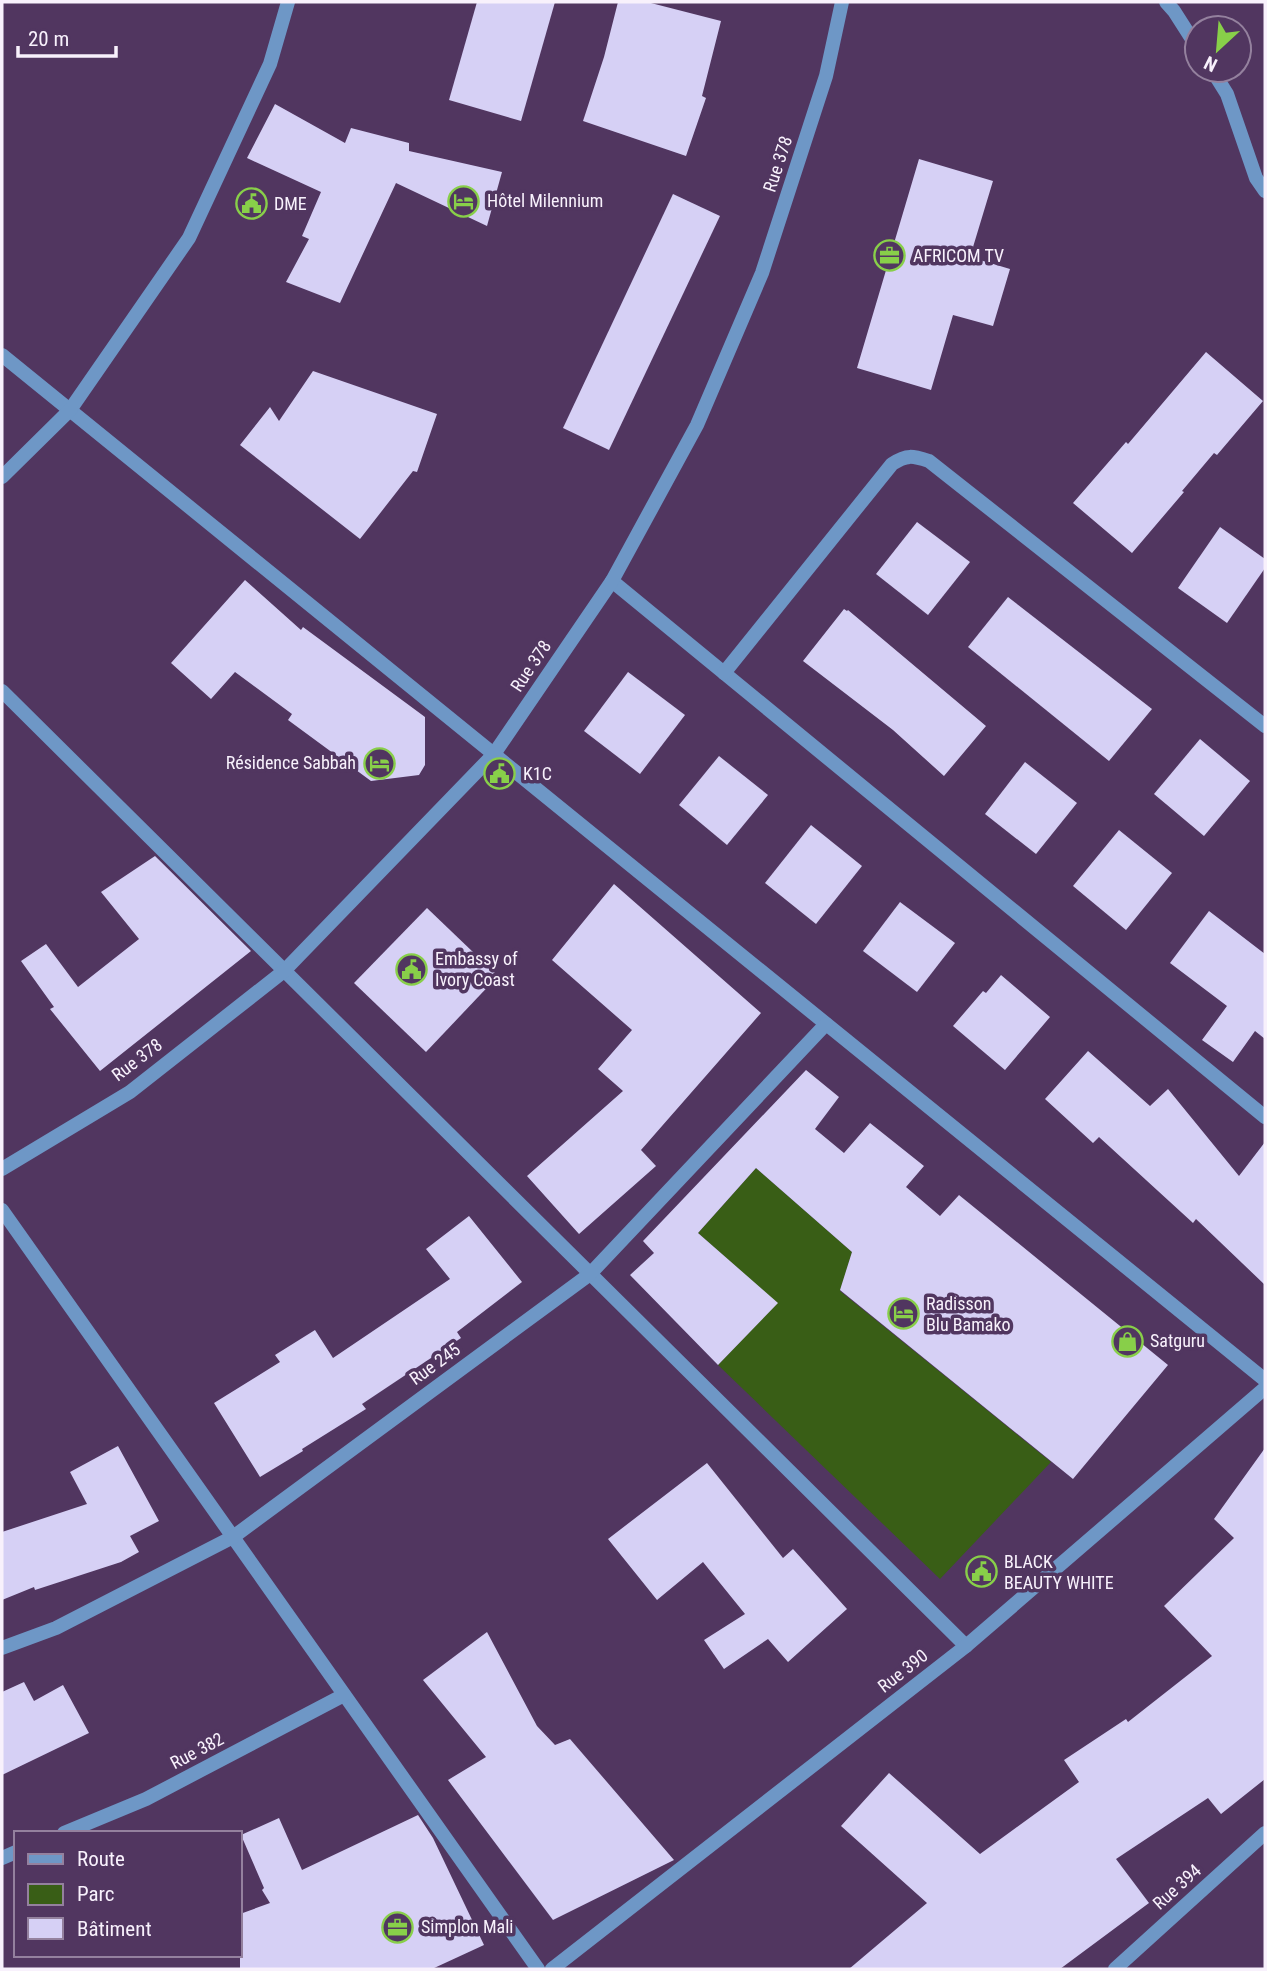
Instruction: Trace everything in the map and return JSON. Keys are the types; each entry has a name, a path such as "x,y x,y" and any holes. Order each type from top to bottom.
{"street":[{"path":"2,477 70,410 189,238 270,64 288,2"},
{"name":"Rue 378","path":"2,1169 130,1091 284,971 494,754 612,582 697,425 762,273 826,76 842,2"},
{"path":"1166,2 1183,25"},
{"path":"1221,84 1227,94 1256,178 1265,191"},
{"path":"2,355 1265,1380"},
{"path":"724,673 892,464 903,457 914,457 929,461 1265,726"},
{"path":"612,582 1265,1117"},
{"path":"2,691 966,1646"},
{"name":"Rue 245","path":"2,1648 56,1628 233,1537 590,1274 826,1024"},
{"path":"2,1210 538,1969"},
{"name":"Rue 390","path":"552,1969 966,1646 1265,1388"},
{"name":"Rue 382","path":"69,1831 146,1799 344,1695"},
{"name":"Rue 394","path":"1117,1969 1265,1833"}],"green space":[{"path":"756,1168 852,1252 840,1291 1051,1462 940,1579 718,1365 777,1303 698,1233"}],"building":[{"path":"477,2 555,2 521,121 449,100"},
{"path":"618,2 647,2 721,21 702,96 706,98 686,156 583,121"},
{"name":"Hôtel Milennium","path":"275,104 345,143 351,128 409,143 409,151 502,172 487,226 396,183 340,303 286,282 309,239 302,236 321,192 247,158"},
{"path":"919,159 993,181 970,257 1010,269 993,326 953,315 931,390 857,368"},
{"path":"673,194 720,216 609,450 563,428"},
{"path":"1206,352 1263,401 1217,455 1214,453 1132,553 1073,503 1126,442 1128,444"},
{"path":"313,371 437,414 417,472 413,471 360,539 240,445 270,407 279,421"},
{"path":"917,522 970,562 928,615 876,574"},
{"path":"1220,527 1265,559 1265,568 1227,623 1178,588"},
{"path":"245,580 301,630 303,627 425,717 425,765 419,775 371,781 288,720 292,714 235,672 211,699 171,663"},
{"path":"1008,597 1152,709 1109,761 968,647"},
{"path":"844,609 986,726 944,776 893,730 803,661"},
{"path":"628,672 685,715 640,774 584,731"},
{"path":"1200,739 1250,781 1204,836 1154,794"},
{"path":"719,756 768,795 727,845 679,805"},
{"path":"1025,762 1077,803 1036,854 985,814"},
{"path":"811,825 862,866 816,924 765,883"},
{"path":"1119,830 1172,873 1126,930 1073,886"},
{"path":"155,856 251,951 100,1071 50,1009 54,1007 21,961 46,944 78,987 139,939 101,892"},
{"path":"614,884 761,1013 641,1150 656,1166 579,1234 527,1176 623,1091 598,1069 632,1030 552,960"},
{"path":"900,902 955,943 917,992 863,951"},
{"path":"427,908 498,976 426,1052 354,983"},
{"path":"1209,911 1265,954 1265,1039 1255,1031 1233,1062 1202,1040 1227,1006 1170,963"},
{"path":"1001,975 1050,1017 1005,1070 953,1026 983,991 986,993"},
{"path":"1088,1051 1150,1106 1168,1089 1239,1176 1265,1142 1265,1285 1196,1219 1193,1223 1099,1137 1093,1143 1045,1099"},
{"path":"806,1070 839,1097 815,1129 844,1153 870,1123 924,1166 906,1187 940,1216 959,1195 1168,1365 1073,1479 840,1290 852,1252 756,1168 698,1233 778,1303 718,1365 630,1275 654,1253 643,1241"},
{"path":"469,1216 522,1282 457,1332 461,1338 362,1404 366,1409 260,1477 214,1403 280,1362 275,1355 315,1330 333,1358 450,1279 426,1249"},
{"path":"118,1446 159,1521 130,1536 139,1552 121,1562 35,1590 34,1587 2,1600 2,1532 87,1504 70,1472"},
{"path":"1265,1448 1265,1779 1221,1814 1208,1798 1116,1859 1149,1903 1060,1969 849,1969 927,1903 841,1826 889,1773 980,1854 1079,1782 1064,1760 1126,1719 1128,1722 1212,1656 1164,1606 1234,1538 1214,1519"},
{"path":"707,1463 783,1558 793,1549 847,1609 788,1662 768,1639 724,1669 704,1640 745,1614 703,1562 657,1600 608,1539"},
{"path":"487,1632 537,1726 555,1745 570,1739 674,1860 553,1920 448,1780 486,1757 423,1680"},
{"path":"24,1682 34,1701 63,1685 89,1733 2,1775 2,1692"},
{"path":"418,1815 433,1838 484,1945 432,1969 240,1969 242,1913 270,1903 262,1890 264,1888 242,1835 279,1818 302,1870"}],"place":[{"name":"Hôtel Milennium","path":"464,201"},
{"name":"DME","path":"251,204"},
{"name":"AFRICOM TV","path":"890,256"},
{"name":"Résidence Sabbah","path":"379,763"},
{"name":"K1C","path":"500,774"},
{"name":"Embassy of Ivory Coast","path":"412,969"},
{"name":"Radisson Blu Bamako","path":"903,1314"},
{"name":"Satguru","path":"1127,1341"},
{"name":"BLACK BEAUTY WHITE","path":"981,1572"},
{"name":"Simplon Mali","path":"398,1927"}]}
